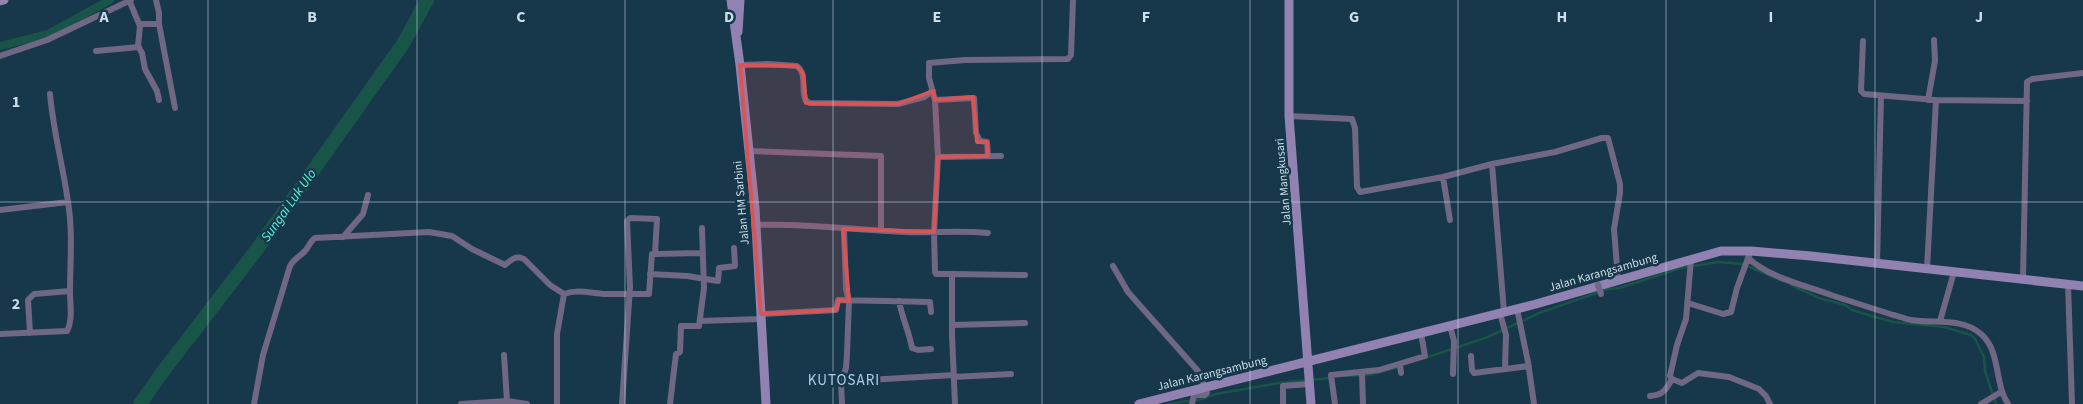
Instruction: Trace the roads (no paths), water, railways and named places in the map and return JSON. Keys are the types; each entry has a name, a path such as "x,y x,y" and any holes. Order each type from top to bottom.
{"main road":[{"path":"0,1 4,0"},
{"name":"Jalan HM Sarbini","path":"731,0 740,65 756,225 766,404"},
{"path":"736,37 740,26 740,0"},
{"name":"Jalan Mangkusari","path":"1288,0 1289,116 1311,404"},
{"name":"Jalan Karangsambung","path":"1139,404 1599,288 1618,280 1721,251 1749,257 1878,264 2083,286"}],"street":[{"path":"0,56 47,40 130,0 140,24 139,47 142,50 145,69 157,91 159,100"},
{"path":"156,0 160,12 159,24 175,108"},
{"path":"1024,275 935,273 934,232 938,156 935,100 928,66 931,62 973,59 1068,59 1071,55 1073,0"},
{"path":"140,24 159,24"},
{"path":"1927,269 1935,60 1934,40"},
{"path":"1863,41 1861,91 1864,94 1932,100 2027,100"},
{"path":"96,51 139,47"},
{"path":"740,65 797,66 803,73 803,95 806,101 810,103 898,104 924,96 933,91"},
{"path":"2024,280 2027,82 2029,80 2083,73"},
{"path":"0,334 66,331 70,319 71,232 63,168 53,121 50,94"},
{"path":"1878,264 1881,96"},
{"path":"935,100 974,98 976,133 980,141 987,142 988,156"},
{"path":"1289,116 1352,119 1355,128 1358,187 1360,192 1443,177 1608,138 1620,184 1614,229 1618,280"},
{"path":"749,151 881,156 881,230"},
{"path":"938,156 1001,156"},
{"path":"1492,164 1502,313 1506,335 1505,368"},
{"path":"1443,177 1450,220"},
{"path":"343,236 363,214 368,195"},
{"path":"0,210 68,202"},
{"path":"254,404 256,383 267,339 292,262 304,252 315,238 429,232 448,234 504,265 513,258 520,257 524,259 550,285 564,294 584,291 630,294 648,294 657,219 628,219 628,245 631,263 630,294 622,404"},
{"path":"756,225 792,224 844,229 988,233"},
{"path":"670,404 673,367 676,354 680,352 682,326 699,326 700,321 704,278 702,228"},
{"path":"842,404 841,382 846,368 849,301 846,289 844,229"},
{"path":"650,274 704,278 718,281 719,268 735,266 734,248"},
{"path":"654,254 702,253"},
{"path":"1688,303 1728,313 1732,308 1737,288 1749,257 1756,266 1788,280 1869,309 1911,320 1940,321 1968,326 1983,335 1993,354 1999,393 2008,404"},
{"path":"1650,396 1659,395 1666,391 1672,380 1677,344 1686,319 1691,260"},
{"path":"1112,266 1128,292 1198,370 1206,388 1206,394 1194,395 1192,401"},
{"path":"1940,321 1954,272"},
{"path":"952,274 955,404"},
{"path":"2068,284 2072,404"},
{"path":"30,333 28,300 30,297 34,294 70,291"},
{"path":"557,404 557,334 564,294"},
{"path":"700,321 836,310 838,300 930,302 931,312"},
{"path":"899,300 902,320 909,331 912,348 918,350 931,349"},
{"path":"1517,309 1529,366 1534,404"},
{"path":"952,325 1025,323"},
{"path":"1450,326 1454,341 1453,374"},
{"path":"1335,404 1331,375 1362,373 1400,364 1426,355 1422,333"},
{"path":"504,355 507,401"},
{"path":"1471,356 1474,373 1529,366"},
{"path":"1400,364 1401,374"},
{"path":"1362,373 1363,404"},
{"path":"1672,380 1682,383 1698,373 1729,377 1758,389 1766,396 1770,404"},
{"path":"868,380 1011,374"},
{"path":"1283,404 1283,386 1309,381"},
{"path":"1982,404 1999,393"},
{"path":"461,404 507,401 527,404"}],"waterway":[{"path":"0,46 48,34 110,0"},
{"name":"Sungai Luk Ulo","path":"140,404 258,248 403,44 427,0"},
{"path":"1425,358 1488,337 1539,313 1608,289 1619,288 1681,268 1718,262 1743,264 1782,281"},
{"path":"1791,285 1819,298 1845,305 1852,310 1893,322 1944,327 1971,335 1984,357 1985,371 1996,404"},
{"path":"1345,376 1369,375 1399,367"},
{"path":"1169,404 1279,383 1330,378"}],"district":[{"name":"KUTOSARI","path":"844,380"}]}
